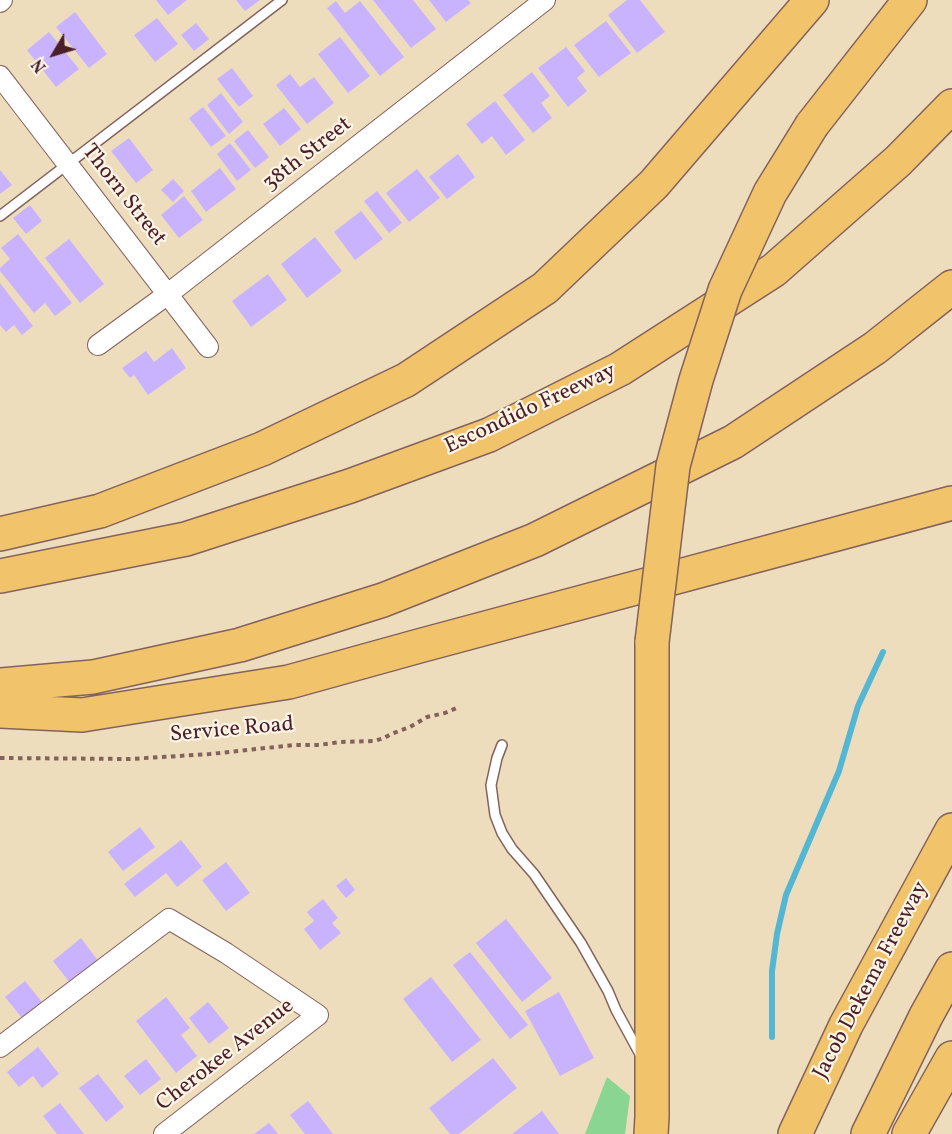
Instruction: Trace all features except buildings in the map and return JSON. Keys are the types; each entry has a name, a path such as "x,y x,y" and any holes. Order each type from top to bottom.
{"highway":[{"path":"0,534 100,511 262,448 406,380 545,288 654,184 812,0"},
{"path":"651,1134 652,642 673,466 696,380 725,290 770,193 812,125 910,0"},
{"name":"Escondido Freeway","path":"0,576 186,538 350,486 500,430 620,369 774,270 898,161 952,106"},
{"path":"0,685 93,678 240,645 383,600 535,540 733,442 875,348 952,287"},
{"path":"0,711 82,715 289,682 952,503"},
{"name":"Jacob Dekema Freeway","path":"795,1134 846,1025 952,830"},
{"path":"867,1134 952,969"},
{"path":"909,1134 952,1059"}],"street":[{"name":"38th Street","path":"98,345 168,294 545,0"},
{"name":"Thorn Street","path":"0,76 208,346"},
{"name":"Cherokee Avenue","path":"0,1047 170,919 226,953 318,1015 164,1134"}],"lane":[{"path":"0,216 282,0"},
{"path":"502,745 491,785 495,815 502,833 512,849 534,874 581,943 652,1077"}],"path":[{"name":"Service Road","path":"0,758 130,759 201,755 294,745 374,741 410,727 427,717 445,714 459,707"}],"green space":[{"path":"607,1077 630,1096 625,1134 585,1134"}],"waterway":[{"path":"772,1037 772,971 786,895 839,771 858,706 883,652"}]}
